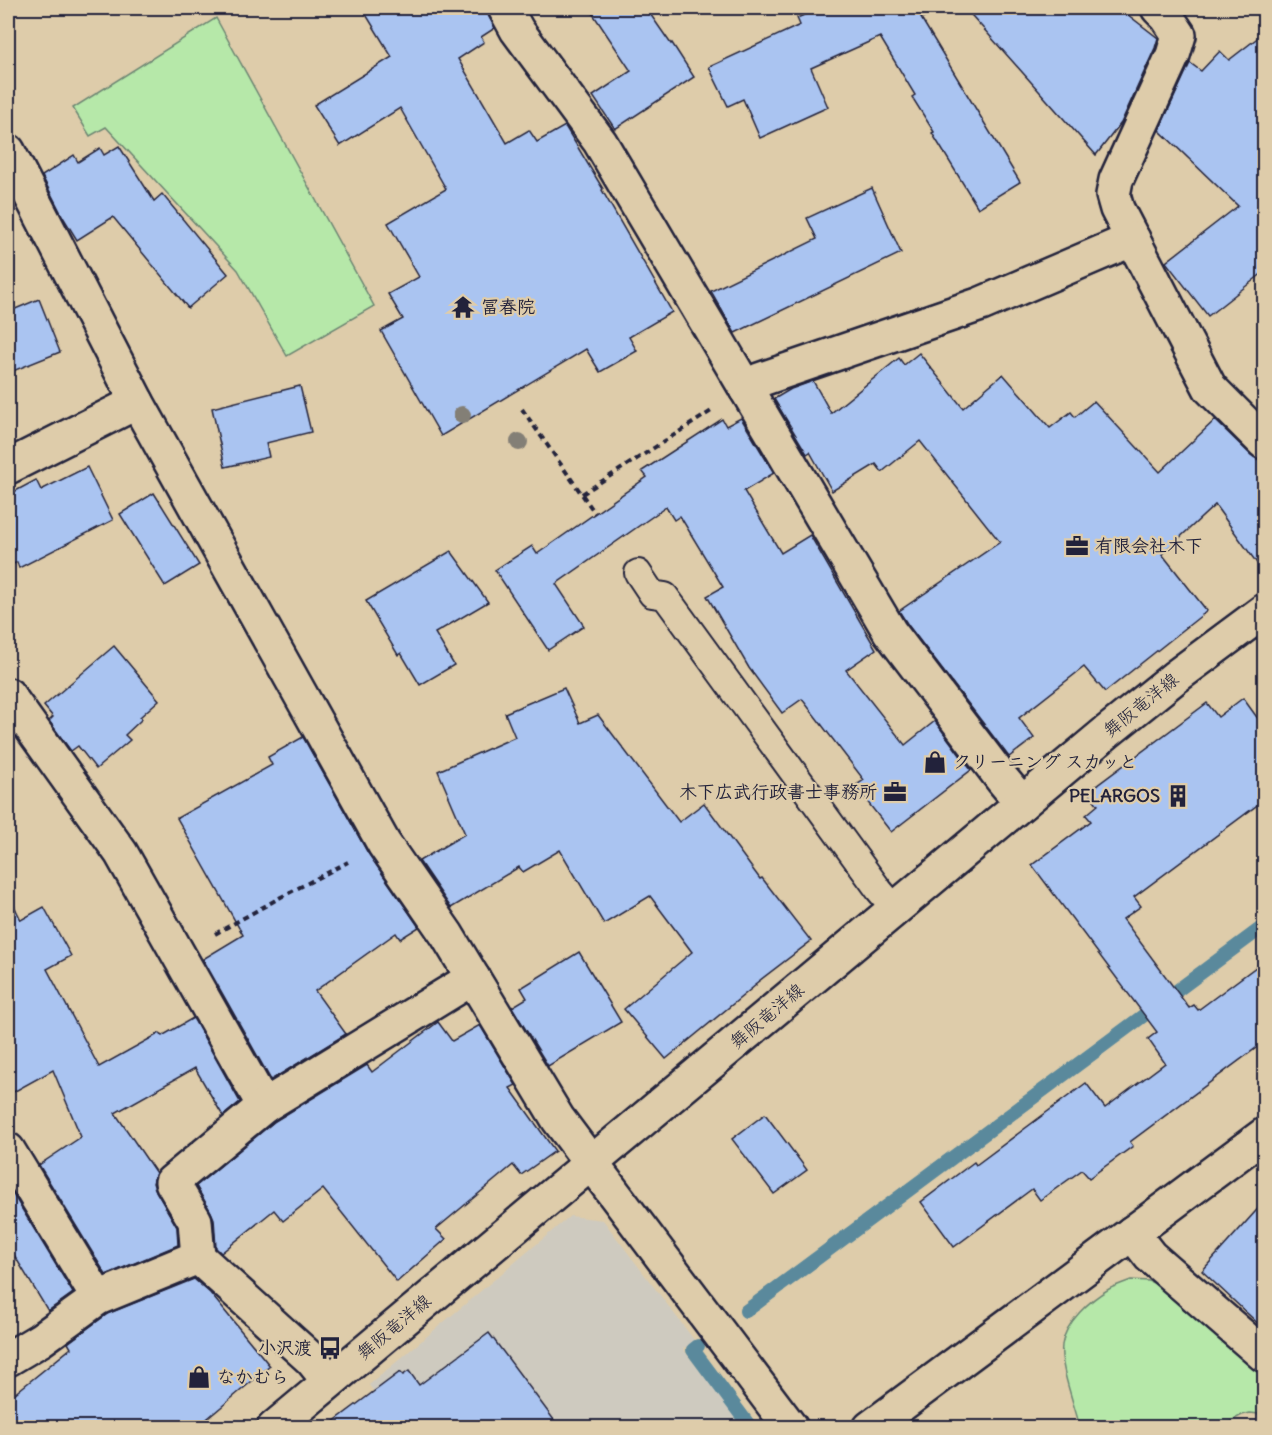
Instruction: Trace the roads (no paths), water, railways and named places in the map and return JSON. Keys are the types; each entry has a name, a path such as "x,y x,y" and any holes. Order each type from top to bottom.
{"street":[{"path":"505,8 517,30 600,142 890,632 1022,803"},
{"path":"1158,8 1179,35 1173,55 1116,180 1113,195 1117,209 1210,388 1264,442"},
{"path":"8,151 137,402 384,844 447,934 558,1119 791,1428"},
{"path":"746,389 759,380 981,304 1133,239"},
{"path":"8,467 137,402"},
{"name":"舞阪竜洋線","path":"274,1428 1022,803 1174,678 1264,610"},
{"path":"8,695 120,853 264,1106"},
{"path":"329,1381 312,1360 198,1257 195,1221 172,1182 264,1106 473,978"},
{"path":"870,1428 1264,1135"},
{"path":"8,1150 98,1298"},
{"path":"1132,1233 1150,1256 1264,1355"},
{"path":"8,1359 40,1340 98,1298 198,1257"}],"lane":[{"path":"638,573 652,594 665,596 895,909"}],"waterway":[{"path":"746,1311 1264,926"},
{"path":"698,1346 693,1350 751,1428"}],"place":[{"name":"冨春院","path":"463,307"},
{"name":"有限会社木下","path":"1077,546"},
{"name":"クリーニング スカッと","path":"935,762"},
{"name":"木下広武行政書士事務所","path":"895,792"},
{"name":"PELARGOS","path":"1178,796"},
{"name":"小沢渡","path":"330,1348"},
{"name":"なかむら","path":"199,1377"}]}
